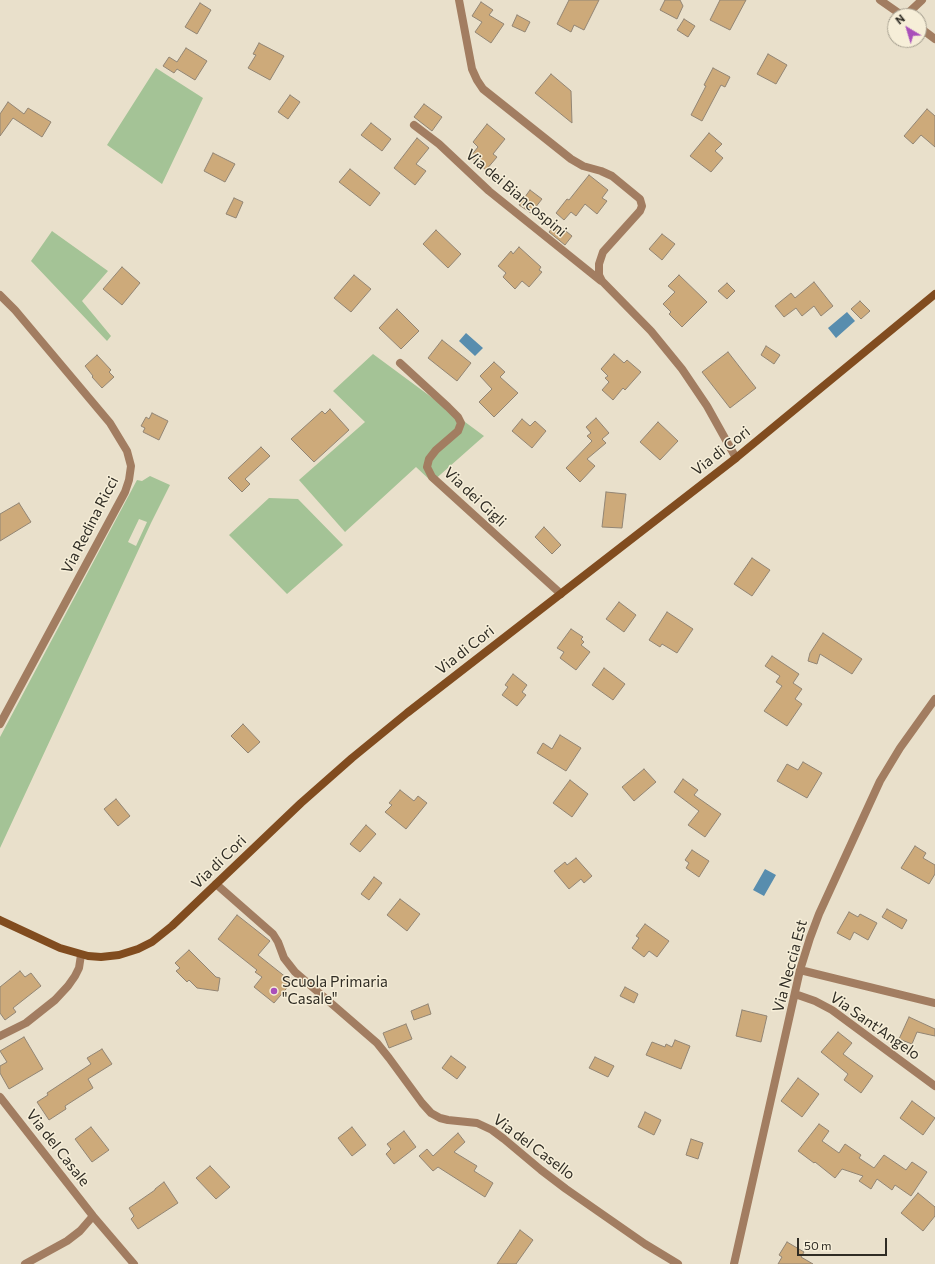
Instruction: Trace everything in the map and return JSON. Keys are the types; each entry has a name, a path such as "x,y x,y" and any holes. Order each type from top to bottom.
{"main road":[{"name":"Via di Cori","path":"0,920 60,948 81,954 101,957 131,952 144,946 159,936 172,926 342,766 424,700 736,458 935,294"}],"street":[{"path":"458,0 472,69 476,80 483,89 571,159 583,166 612,176 638,196 642,202 640,211 606,248 601,257 598,268 602,281"},
{"path":"880,0 892,8"},
{"path":"913,8 922,0"},
{"name":"Via dei Biancospini","path":"414,125 439,144 489,191 602,281 654,336 682,369 708,406 736,458"},
{"name":"Via Redina Ricci","path":"0,295 15,310 110,423 127,451 131,466 125,492 0,724"},
{"name":"Via dei Gigli","path":"400,363 448,407 458,417 461,423 458,431 436,450 429,459 427,467 432,478 561,594"},
{"name":"Via Neccia Est","path":"734,1264 800,970 816,920 877,788 900,748 935,699"},
{"name":"Via del Casello","path":"216,884 273,934 278,942 284,958 295,972 377,1043 431,1113 440,1118 477,1124 492,1130 504,1138 541,1170 566,1189 645,1244 678,1264"},
{"path":"0,1036 32,1019 60,996 79,968 81,954"},
{"path":"800,970 935,1003"},
{"name":"Via Sant'Angelo","path":"795,994 815,1001 832,1010 935,1086"},
{"name":"Via del Casale","path":"0,1097 93,1216 134,1264"},
{"path":"25,1264 67,1242 80,1231 93,1216"}],"green space":[{"path":"156,68 203,98 162,184 107,145"},
{"path":"52,231 108,271 82,301 111,336 107,341 31,261"},
{"path":"373,354 484,436 432,482 416,467 345,532 299,480 365,422 333,391"},
{"path":"150,476 170,485 0,848 0,737 137,480 142,481","holes":["139,519 147,522 136,546 128,542"]},
{"path":"269,498 298,499 343,545 287,594 229,535"}],"water":[{"path":"847,312 855,321 836,338 828,328"},
{"path":"466,333 483,348 475,356 459,341"},
{"path":"765,869 776,875 764,896 753,890"}],"building":[{"path":"569,0 599,0 584,30 574,25 571,32 557,24"},
{"path":"665,0 680,0 683,6 677,19 660,10"},
{"path":"720,0 746,0 730,30 710,20"},
{"path":"481,2 493,10 489,15 504,24 491,43 475,32 482,22 472,16"},
{"path":"200,3 211,10 197,34 185,27"},
{"path":"517,15 530,22 525,32 512,26"},
{"path":"684,19 695,26 688,37 677,30"},
{"path":"259,43 284,56 270,80 248,68 256,55 253,54"},
{"path":"186,48 207,61 195,80 177,69 174,73 163,66 169,57 177,62"},
{"path":"768,54 787,65 776,84 757,74"},
{"path":"713,68 730,77 725,87 721,85 702,121 691,115 706,86 704,85"},
{"path":"551,74 571,91 572,123 535,93"},
{"path":"290,95 300,102 288,119 278,112"},
{"path":"8,102 24,114 28,108 51,122 42,137 13,118 0,136 0,114"},
{"path":"424,104 442,117 432,131 414,117"},
{"path":"927,109 935,116 935,147 921,135 913,144 904,136"},
{"path":"371,123 391,139 382,151 361,135"},
{"path":"487,124 505,139 493,154 497,157 486,170 470,157 478,147 473,142"},
{"path":"709,133 722,144 715,151 723,158 711,172 690,156"},
{"path":"417,138 429,148 416,164 426,171 415,185 394,168"},
{"path":"213,153 235,164 225,182 204,171"},
{"path":"350,169 380,193 370,206 339,182"},
{"path":"589,175 608,190 602,198 607,201 597,214 585,204 576,216 571,212 564,220 556,213 567,199 569,200"},
{"path":"530,190 542,199 531,213 519,205"},
{"path":"234,198 243,202 236,218 226,214"},
{"path":"556,223 572,236 565,245 549,232"},
{"path":"436,230 461,254 448,268 423,244"},
{"path":"662,234 675,244 662,260 649,249"},
{"path":"519,247 541,267 539,270 542,272 529,287 522,281 515,289 503,277 506,273 498,266 511,251 513,254"},
{"path":"122,267 140,283 122,305 103,289"},
{"path":"354,275 371,289 351,312 334,298"},
{"path":"679,275 707,302 682,327 669,314 671,312 663,304 675,292 668,286"},
{"path":"814,282 833,306 821,316 814,306 802,316 796,308 784,317 775,306 791,293 795,298"},
{"path":"727,283 735,291 727,299 718,291"},
{"path":"860,301 870,311 861,319 851,309"},
{"path":"397,309 419,331 401,349 379,328"},
{"path":"442,340 471,363 457,381 428,358"},
{"path":"766,346 780,355 774,364 761,355"},
{"path":"728,352 756,388 730,408 702,372"},
{"path":"614,354 624,363 627,360 641,372 625,390 623,388 613,400 602,390 609,382 605,378 608,376 601,369"},
{"path":"97,355 111,370 109,372 114,377 102,388 85,366"},
{"path":"494,362 505,372 500,377 518,393 494,417 479,402 492,389 480,376"},
{"path":"330,409 349,430 314,462 291,439 322,411 325,414"},
{"path":"152,413 168,421 159,440 143,432 145,428 141,426 146,417 149,419"},
{"path":"596,418 609,433 602,439 606,443 587,459 595,466 580,482 566,468 592,441 587,436 591,433 586,427"},
{"path":"522,419 530,426 535,421 546,431 532,448 512,431"},
{"path":"658,422 678,441 660,460 640,442"},
{"path":"261,447 270,456 245,479 250,484 242,492 228,478"},
{"path":"606,492 626,494 622,528 602,527"},
{"path":"19,503 31,522 0,541 0,514"},
{"path":"544,527 561,545 552,554 535,537"},
{"path":"752,558 770,570 752,596 734,584"},
{"path":"619,602 636,615 624,632 606,619"},
{"path":"667,612 693,629 677,653 662,644 660,647 649,640"},
{"path":"571,629 583,637 581,639 584,642 581,645 590,652 576,670 560,658 564,652 557,648"},
{"path":"823,633 862,659 852,674 820,654 817,664 808,661 810,653"},
{"path":"772,656 799,674 793,683 802,689 795,699 802,704 787,726 764,711 782,686 776,682 780,676 765,666"},
{"path":"604,668 625,684 613,700 592,685"},
{"path":"513,674 527,685 522,692 526,695 517,706 502,695 508,687 505,685"},
{"path":"243,724 260,742 248,753 231,736"},
{"path":"560,735 581,748 566,771 537,753 543,743 552,749"},
{"path":"803,762 822,773 807,798 777,781 787,764 798,770"},
{"path":"644,769 656,782 634,801 622,787"},
{"path":"683,779 698,790 694,795 721,814 705,837 688,825 699,811 674,792"},
{"path":"570,780 588,794 572,817 553,803"},
{"path":"400,790 414,801 418,796 427,803 406,829 385,812 392,805 389,803"},
{"path":"116,799 130,816 118,826 104,809"},
{"path":"366,825 376,834 360,852 350,844"},
{"path":"915,846 926,853 923,858 935,865 935,874 929,884 901,868"},
{"path":"692,850 709,861 699,877 686,868 689,863 685,860"},
{"path":"576,858 592,876 584,883 581,879 569,889 554,871 565,862 567,865"},
{"path":"374,877 382,883 369,900 361,894"},
{"path":"400,899 420,914 407,931 387,915"},
{"path":"887,909 907,920 902,929 882,917"},
{"path":"849,912 858,917 860,914 877,923 868,940 854,932 850,940 837,933"},
{"path":"237,915 270,941 258,955 292,982 274,1003 254,987 262,977 255,972 257,970 218,939"},
{"path":"645,924 669,941 657,957 649,951 644,957 632,948 639,938 636,936"},
{"path":"189,950 216,977 220,978 218,991 197,988 189,980 187,982 176,971 180,968 175,963"},
{"path":"20,971 25,977 31,973 41,986 13,1008 16,1012 5,1020 0,1013 0,987"},
{"path":"625,987 638,994 634,1003 620,996"},
{"path":"428,1004 431,1014 414,1020 411,1011"},
{"path":"742,1010 767,1016 761,1042 736,1036"},
{"path":"909,1017 935,1029 935,1036 917,1032 912,1044 899,1039"},
{"path":"406,1024 412,1039 389,1048 383,1033"},
{"path":"838,1032 852,1043 843,1054 873,1076 861,1093 844,1080 848,1074 821,1052"},
{"path":"24,1037 43,1069 9,1089 0,1073 0,1066 7,1062 0,1051"},
{"path":"675,1040 690,1046 681,1069 646,1055 652,1042 665,1047 666,1044 672,1047"},
{"path":"102,1049 112,1064 88,1079 93,1088 65,1106 66,1109 49,1120 37,1102 48,1095 47,1093 91,1064 87,1058"},
{"path":"451,1056 466,1067 457,1079 442,1068"},
{"path":"595,1057 614,1066 608,1077 589,1068"},
{"path":"798,1078 819,1094 802,1117 781,1101"},
{"path":"912,1101 935,1118 923,1135 900,1118"},
{"path":"645,1112 661,1120 654,1135 638,1127"},
{"path":"819,1124 829,1131 822,1141 839,1153 845,1144 861,1155 859,1158 874,1168 884,1155 906,1170 912,1162 927,1172 911,1196 895,1185 892,1190 877,1179 871,1189 859,1181 863,1176 842,1169 835,1178 798,1151"},
{"path":"91,1127 109,1150 92,1162 75,1139"},
{"path":"352,1127 366,1145 352,1156 338,1138"},
{"path":"404,1131 416,1147 394,1164 386,1154 391,1149 387,1144"},
{"path":"458,1133 465,1142 454,1152 477,1166 474,1171 493,1183 485,1197 438,1167 433,1171 419,1156 427,1149 433,1156"},
{"path":"691,1139 703,1143 698,1159 686,1155"},
{"path":"210,1166 230,1187 216,1199 196,1178"},
{"path":"164,1182 178,1203 138,1229 131,1219 134,1216 129,1208"},
{"path":"918,1193 935,1207 935,1216 923,1231 901,1213"},
{"path":"520,1230 533,1240 516,1264 497,1264"},
{"path":"787,1242 804,1252 801,1257 813,1264 778,1264 782,1257 779,1255"}],"place":[{"name":"Scuola Primaria \"Casale\"","path":"274,991"}]}
